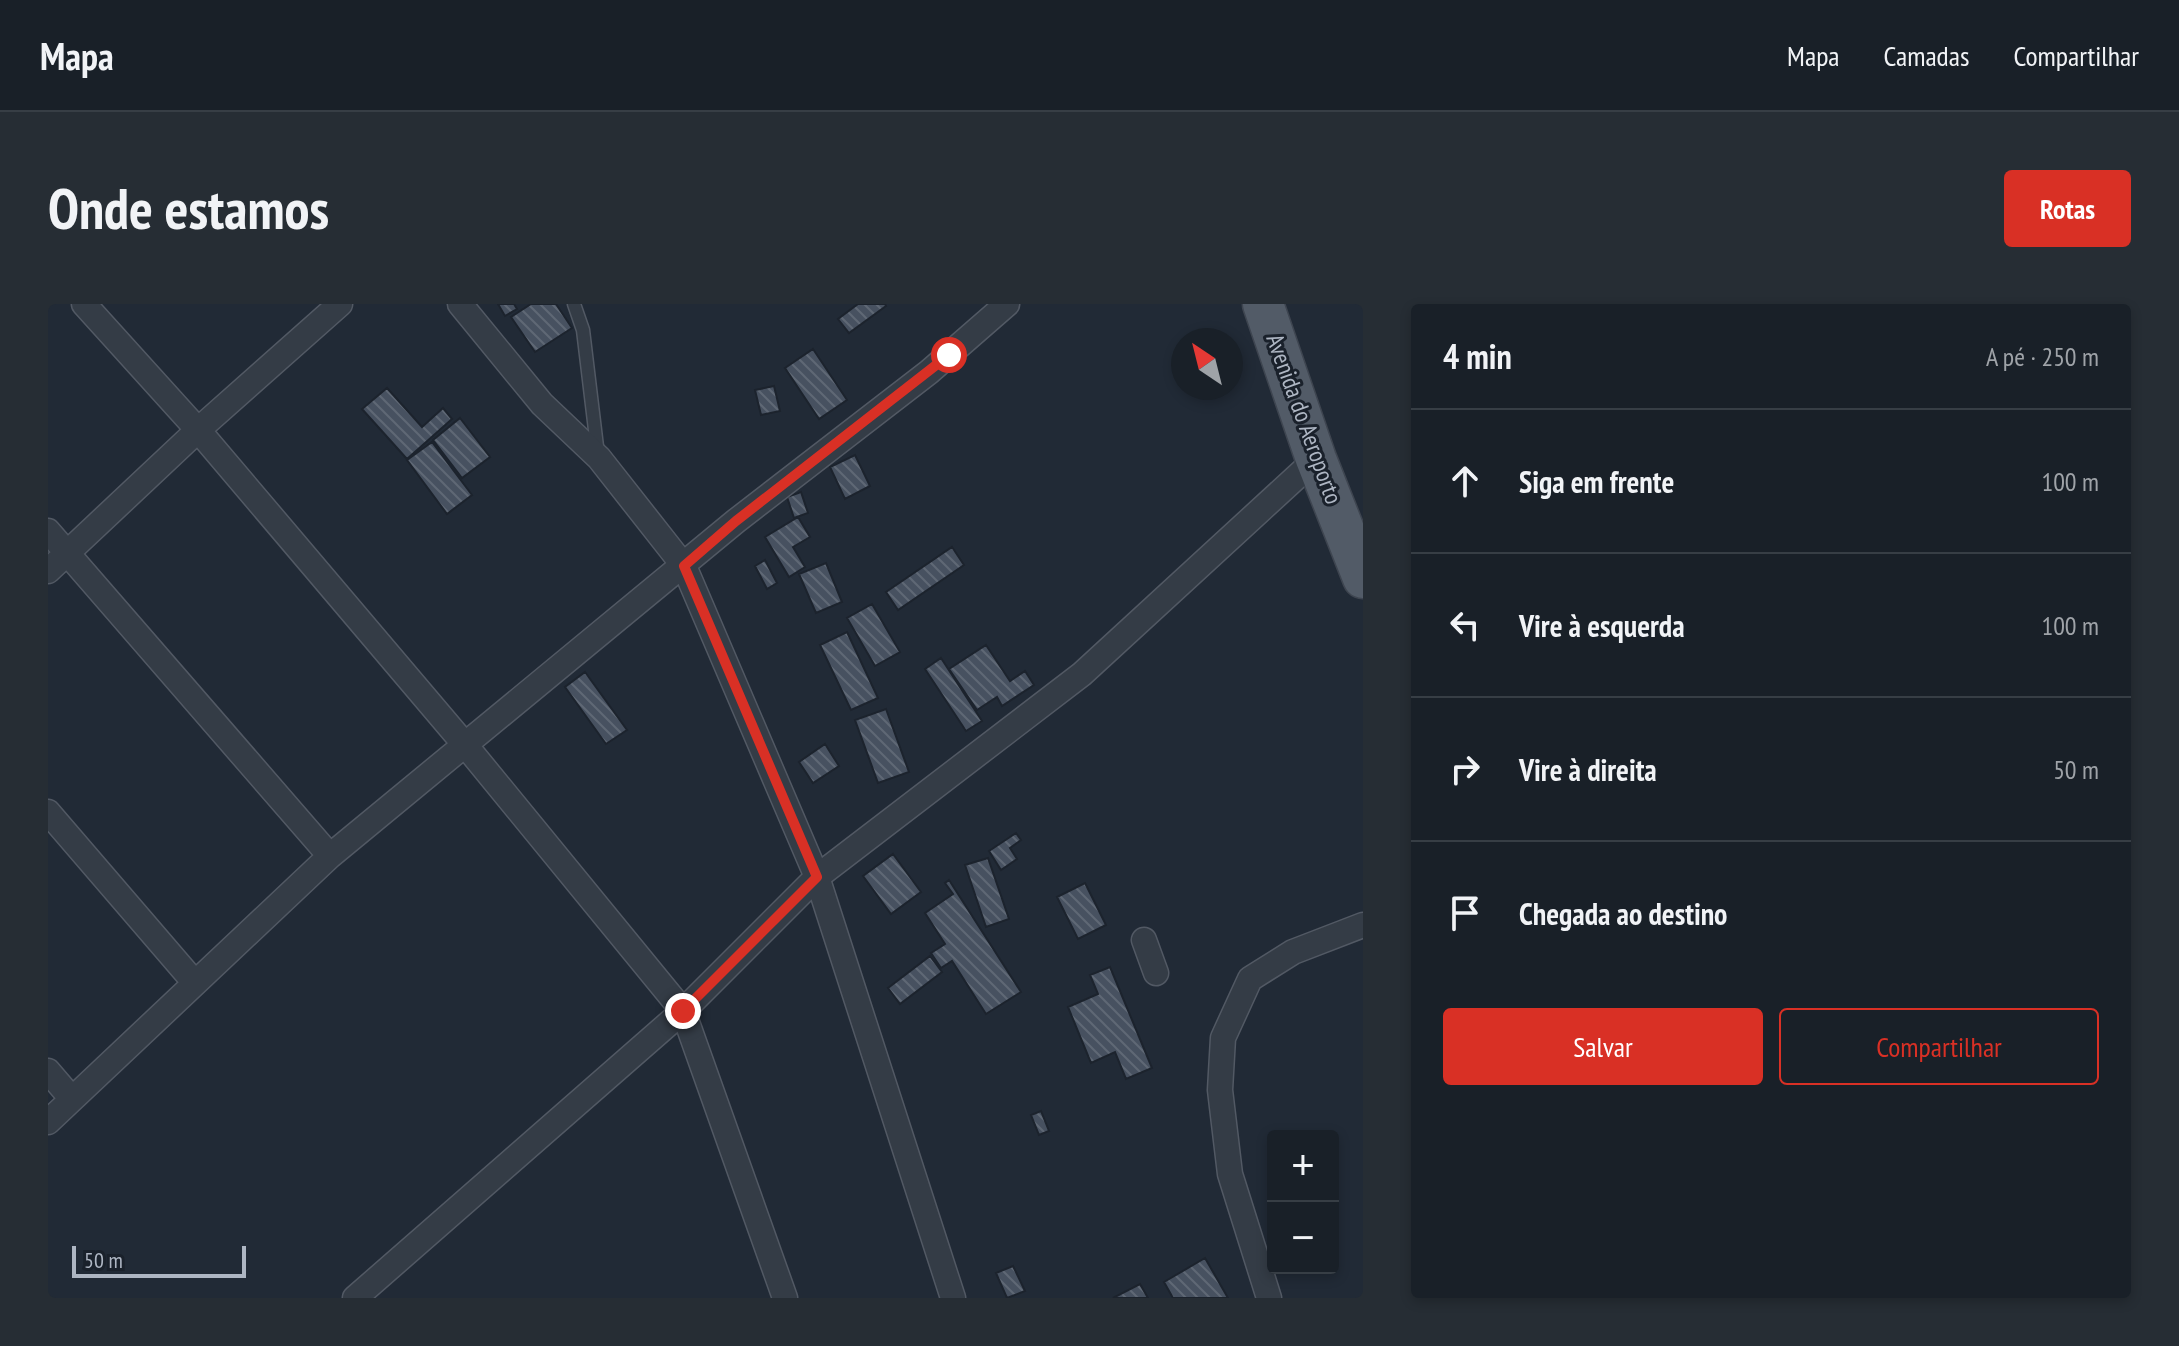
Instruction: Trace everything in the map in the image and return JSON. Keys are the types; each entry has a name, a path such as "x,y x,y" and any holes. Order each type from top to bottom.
{"main road":[{"name":"Avenida do Aeroporto","path":"1263,304 1316,459 1363,578"}],"street":[{"path":"84,304 198,430 466,746 683,1011 785,1298"},
{"path":"48,571 198,430 340,304"},
{"path":"460,304 542,404 599,458 684,566 817,877 953,1298"},
{"path":"48,1122 330,856 736,521 929,372 1007,304"},
{"path":"355,1298 683,1011 817,877 1082,674 1316,459"},
{"path":"48,531 330,856"},
{"path":"48,812 195,983"},
{"path":"1269,1298 1230,1174 1220,1090 1223,1038 1250,979 1293,952 1363,925"},
{"path":"1144,940 1156,973"},
{"path":"48,1071 72,1099"}],"lane":[{"path":"574,304 583,330 599,458"}],"building":[{"path":"498,304 514,304 517,309 505,316"},
{"path":"498,304 514,304 517,309 505,316"},
{"path":"531,304 556,304 572,328 535,352 511,317"},
{"path":"531,304 556,304 572,328 535,352 511,317"},
{"path":"858,304 886,306 849,333 838,319"},
{"path":"858,304 886,306 849,333 838,319"},
{"path":"813,349 847,400 819,419 785,368"},
{"path":"813,349 847,400 819,419 785,368"},
{"path":"774,386 780,411 761,415 755,390"},
{"path":"774,386 780,411 761,415 755,390"},
{"path":"387,388 422,427 443,408 452,419 407,459 362,409"},
{"path":"387,388 422,427 443,408 452,419 407,459 362,409"},
{"path":"460,418 490,457 462,478 433,440"},
{"path":"460,418 490,457 462,478 433,440"},
{"path":"432,442 472,495 447,514 407,460"},
{"path":"432,442 472,495 447,514 407,460"},
{"path":"855,455 870,486 845,499 830,467"},
{"path":"855,455 870,486 845,499 830,467"},
{"path":"801,492 808,513 794,518 787,497"},
{"path":"801,492 808,513 794,518 787,497"},
{"path":"798,517 810,537 793,547 805,567 789,577 765,537"},
{"path":"798,517 810,537 793,547 805,567 789,577 765,537"},
{"path":"952,547 964,565 898,610 886,592"},
{"path":"952,547 964,565 898,610 886,592"},
{"path":"765,560 777,583 767,589 755,566"},
{"path":"765,560 777,583 767,589 755,566"},
{"path":"826,563 842,602 816,613 799,574"},
{"path":"826,563 842,602 816,613 799,574"},
{"path":"872,604 900,652 875,666 847,618"},
{"path":"872,604 900,652 875,666 847,618"},
{"path":"847,632 878,698 851,710 820,645"},
{"path":"847,632 878,698 851,710 820,645"},
{"path":"986,645 1010,681 1025,671 1034,685 1002,706 997,697 977,710 949,669"},
{"path":"986,645 1010,681 1025,671 1034,685 1002,706 997,697 977,710 949,669"},
{"path":"941,658 982,721 966,731 925,669"},
{"path":"941,658 982,721 966,731 925,669"},
{"path":"585,672 627,730 606,744 565,687"},
{"path":"585,672 627,730 606,744 565,687"},
{"path":"886,709 909,772 878,783 855,720"},
{"path":"886,709 909,772 878,783 855,720"},
{"path":"825,744 839,766 813,783 799,762"},
{"path":"825,744 839,766 813,783 799,762"},
{"path":"1016,833 1021,840 1010,848 1017,859 1001,870 989,851"},
{"path":"1016,833 1021,840 1010,848 1017,859 1001,870 989,851"},
{"path":"893,854 921,892 891,914 863,876"},
{"path":"893,854 921,892 891,914 863,876"},
{"path":"988,858 1009,919 986,927 965,865"},
{"path":"988,858 1009,919 986,927 965,865"},
{"path":"949,880 1021,992 986,1014 952,961 941,968 931,953 945,944 925,913 953,894 945,883"},
{"path":"949,880 1021,992 986,1014 952,961 941,968 931,953 945,944 925,913 953,894 945,883"},
{"path":"1085,883 1106,925 1078,939 1057,897"},
{"path":"1085,883 1106,925 1078,939 1057,897"},
{"path":"930,956 942,972 900,1004 888,988"},
{"path":"930,956 942,972 900,1004 888,988"},
{"path":"1110,967 1152,1068 1126,1079 1115,1052 1091,1063 1068,1007 1098,994 1090,975"},
{"path":"1110,967 1152,1068 1126,1079 1115,1052 1091,1063 1068,1007 1098,994 1090,975"},
{"path":"1041,1111 1049,1131 1039,1135 1031,1115"},
{"path":"1041,1111 1049,1131 1039,1135 1031,1115"},
{"path":"1205,1258 1228,1298 1173,1298 1164,1282"},
{"path":"1205,1258 1228,1298 1173,1298 1164,1282"},
{"path":"1013,1266 1025,1291 1007,1298 996,1273"},
{"path":"1013,1266 1025,1291 1007,1298 996,1273"},
{"path":"1140,1284 1148,1298 1113,1298"},
{"path":"1140,1284 1148,1298 1113,1298"}],"route":[{"path":"683,1011 817,877 684,566 736,521 949,355"}]}
